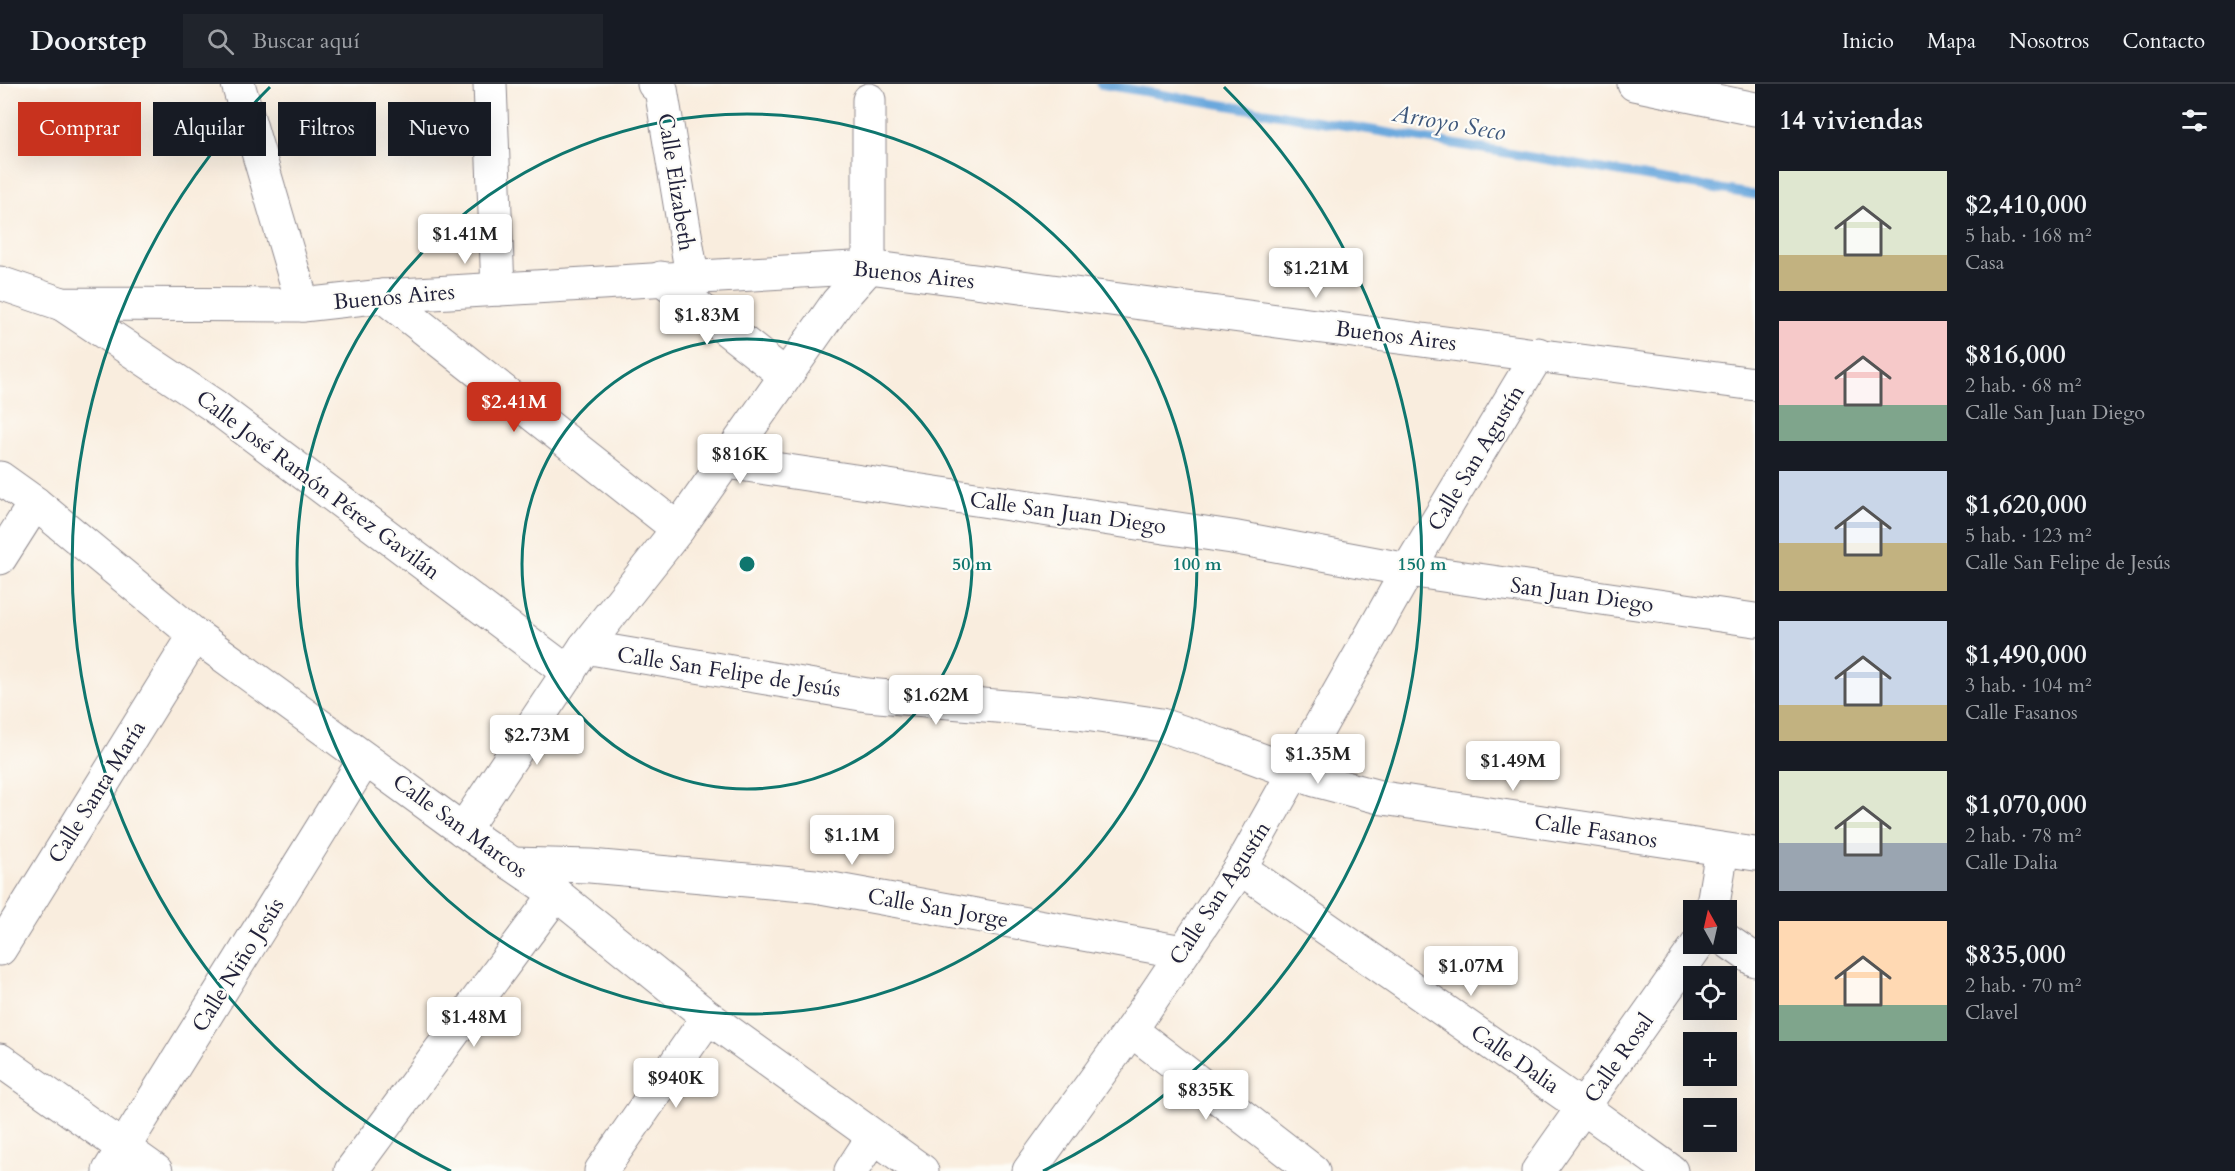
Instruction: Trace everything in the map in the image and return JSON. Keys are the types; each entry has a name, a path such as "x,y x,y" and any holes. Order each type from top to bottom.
{"street":[{"path":"238,84 303,305"},
{"path":"490,84 498,289"},
{"path":"1634,84 1755,109"},
{"name":"Calle Elizabeth","path":"657,86 677,277"},
{"path":"463,830 577,660 678,529 837,303 869,267 869,100"},
{"name":"Buenos Aires","path":"0,283 62,304 303,305 383,296 869,267 1755,384"},
{"path":"677,277 785,375"},
{"path":"383,296 678,529"},
{"name":"Calle José Ramón Pérez Gavilán","path":"62,304 213,405 577,660"},
{"name":"Calle San Agustín","path":"1029,1171 1131,1030 1240,868 1408,570 1538,354"},
{"name":"Calle San Juan Diego","path":"726,462 1232,537 1408,570"},
{"name":"Calle San Marcos","path":"0,478 35,502 195,635 555,894 708,1017 922,1171"},
{"path":"0,558 35,502"},
{"name":"San Juan Diego","path":"1408,570 1755,620"},
{"name":"Calle Santa María","path":"0,949 195,635"},
{"name":"Calle San Felipe de Jesús","path":"577,660 867,695 1078,713 1161,725 1221,744 1295,773"},
{"name":"Calle Niño Jesús","path":"117,1159 365,759"},
{"name":"Calle Fasanos","path":"1295,773 1383,798 1755,854"},
{"path":"1714,900 1722,850"},
{"name":"Calle San Jorge","path":"512,864 590,866 815,885 1183,952"},
{"name":"Calle Dalia","path":"1240,868 1671,1171"},
{"path":"351,1171 555,894"},
{"path":"1737,948 1755,960"},
{"name":"Calle Rosal","path":"1538,1171 1691,954"},
{"path":"601,1171 708,1017"},
{"path":"1131,1030 1313,1171"},
{"path":"0,1060 117,1159 156,1171"},
{"path":"851,1171 873,1137"}],"waterway":[{"name":"Arroyo Seco","path":"1100,84 1755,195"}]}
